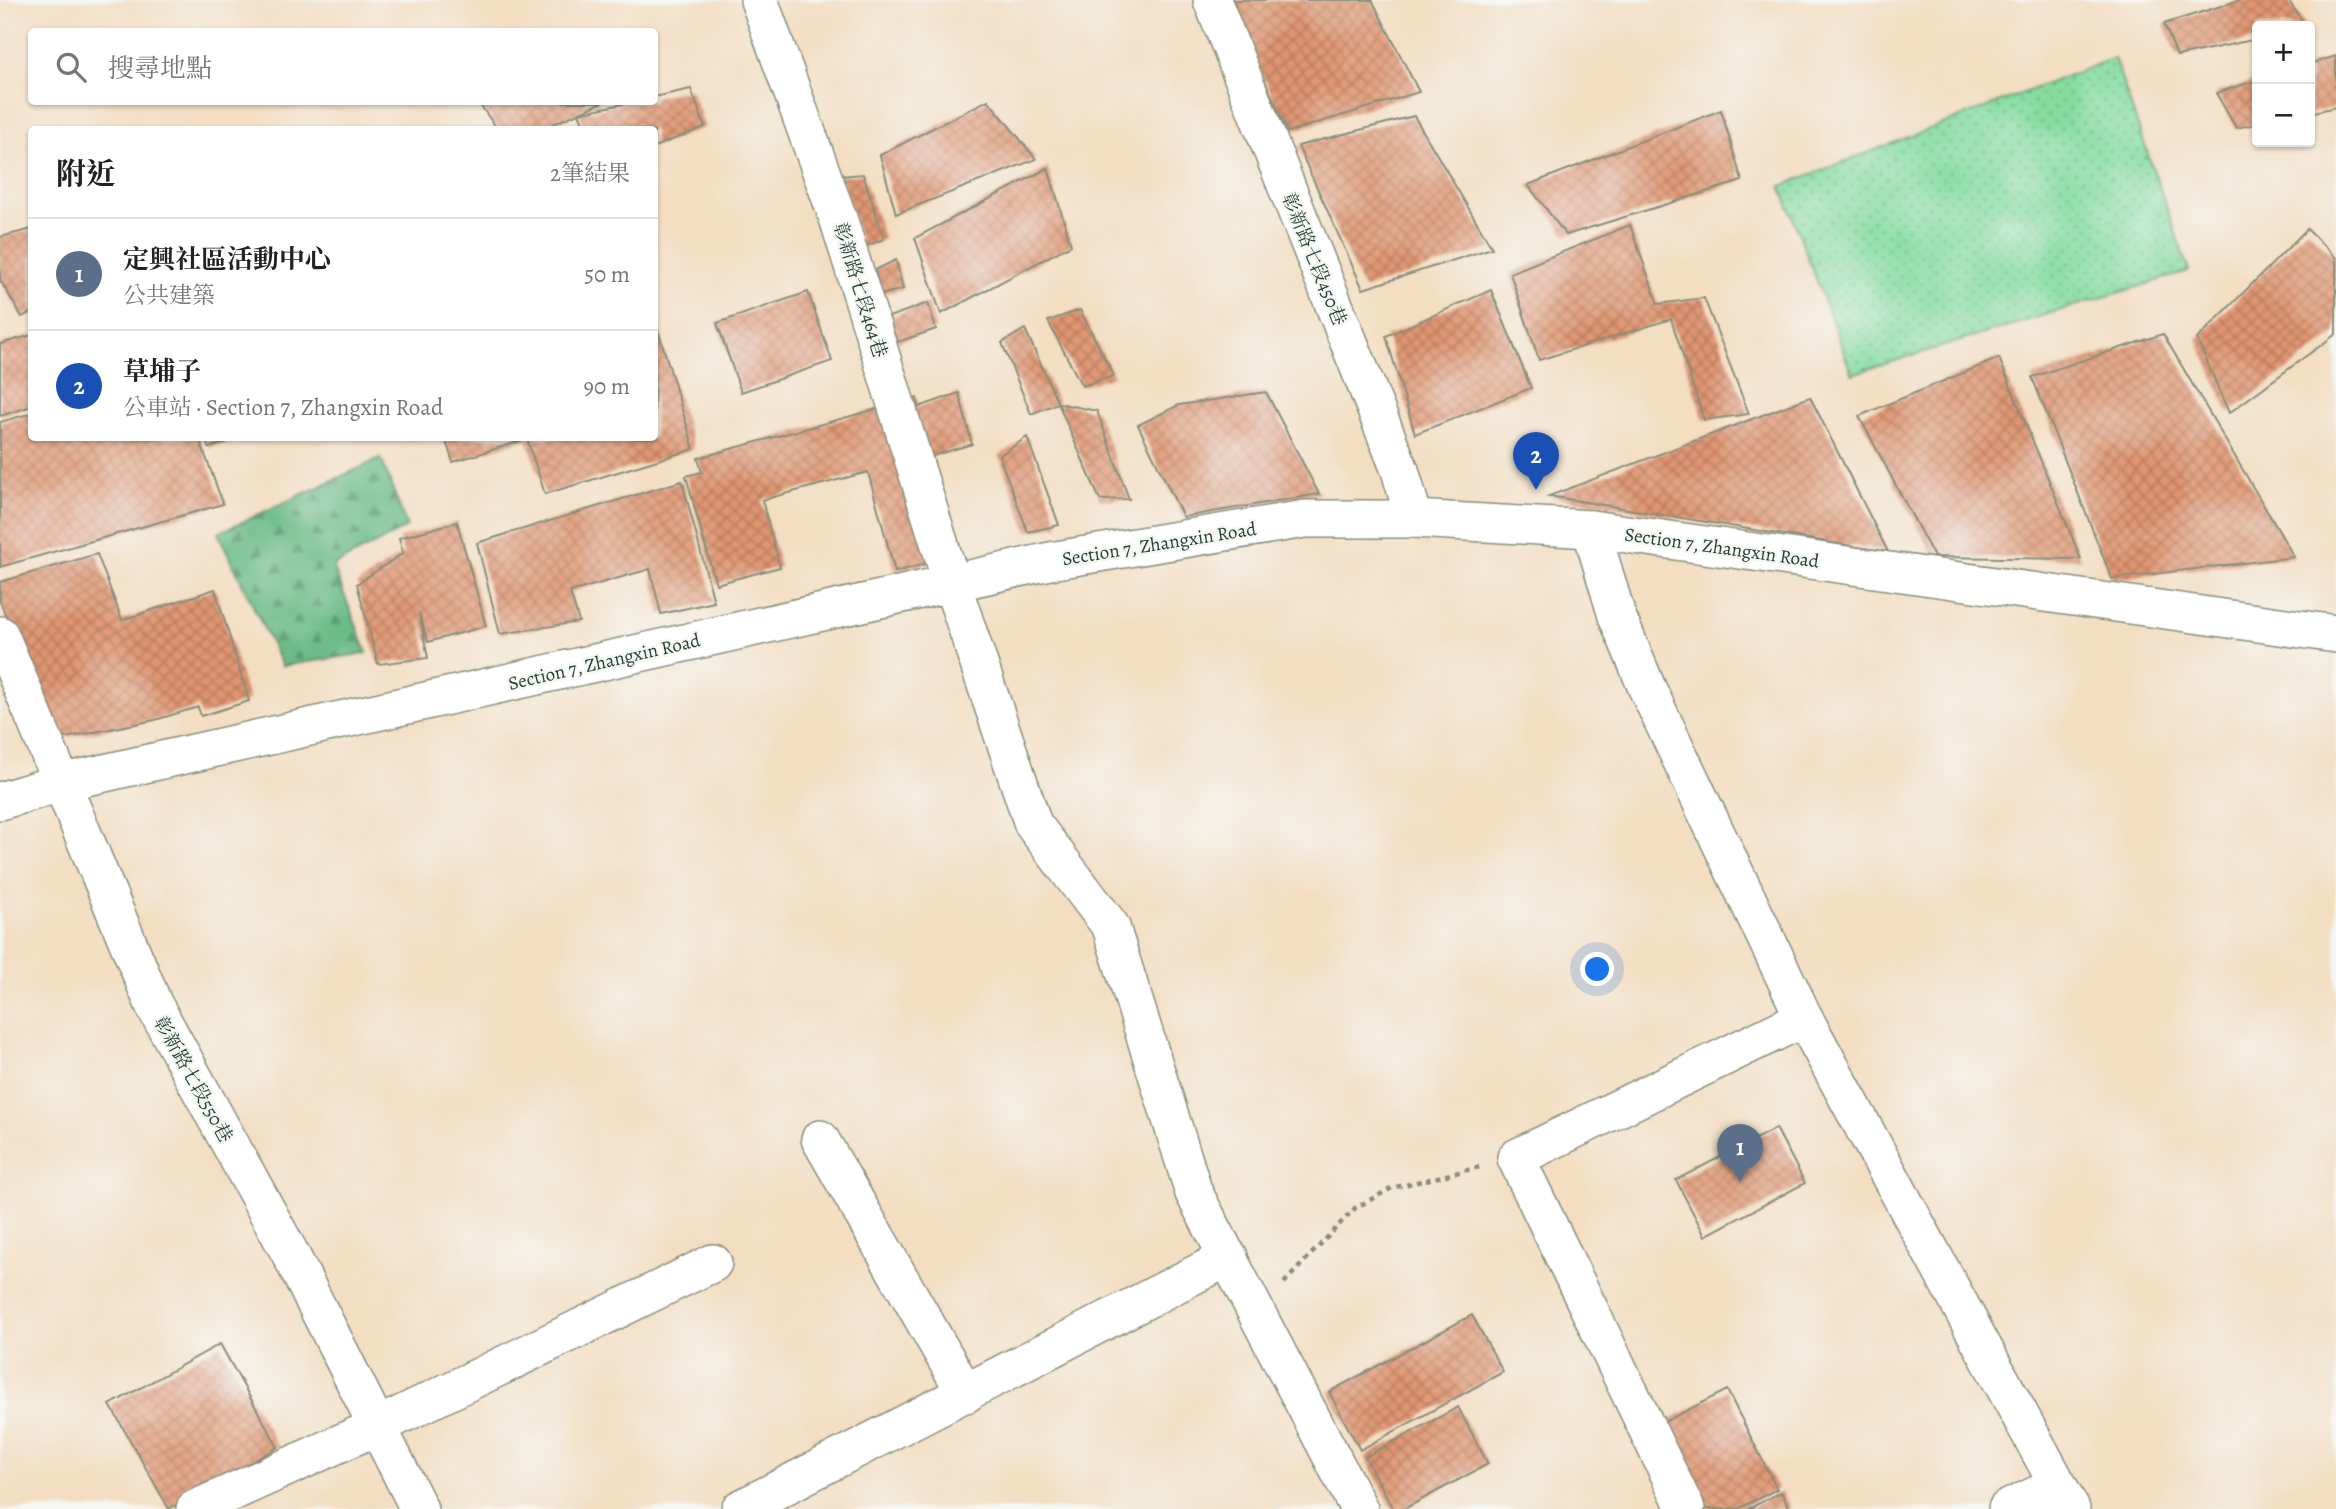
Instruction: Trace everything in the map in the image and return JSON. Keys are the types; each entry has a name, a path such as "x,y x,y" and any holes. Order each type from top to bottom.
{"street":[{"name":"彰新路七段464巷","path":"759,0 839,221 951,584 1034,824 1111,928 1194,1193 1359,1509"},
{"name":"彰新路七段450巷","path":"1212,0 1400,470 1414,519"},
{"name":"Section 7, Zhangxin Road","path":"0,800 64,782 1050,561 1305,519 1414,519 1591,529 2336,634"},
{"path":"1591,529 1617,616 1647,688 1804,1018 2064,1497 2007,1509"},
{"name":"彰新路七段550巷","path":"0,635 64,782 154,1005 292,1257 419,1509"},
{"path":"1686,1509 1516,1158 1804,1018"},
{"path":"820,1139 967,1394"},
{"path":"740,1509 1229,1257"},
{"path":"195,1509 378,1426 713,1263"}],"path":[{"path":"1257,1311 1355,1208 1392,1188 1516,1158"}],"green space":[{"path":"2114,58 2189,271 1852,374 1781,186"},
{"path":"381,458 407,527 333,566 367,653 282,666 218,533"}],"building":[{"path":"1229,0 1372,0 1419,92 1288,132"},
{"path":"2240,0 2288,0 2303,21 2252,21 2252,40 2177,56 2164,24"},
{"path":"2336,56 2336,107 2315,112 2315,84 2315,62"},
{"path":"2252,82 2252,125 2236,128 2216,93"},
{"path":"691,89 705,127 658,145 658,126 584,126 579,113 618,105 658,105 658,96"},
{"path":"988,100 1036,159 896,214 880,155"},
{"path":"480,105 596,105 549,126 495,126"},
{"path":"1721,110 1742,181 1566,235 1528,185"},
{"path":"1414,116 1492,248 1363,289 1298,146"},
{"path":"1048,168 1071,245 941,314 915,238"},
{"path":"863,174 884,239 862,248 841,176"},
{"path":"1630,225 1658,304 1704,298 1749,414 1704,420 1671,319 1539,360 1510,273"},
{"path":"2307,229 2336,258 2336,334 2229,413 2197,339"},
{"path":"28,230 28,314 22,317 0,280 0,237"},
{"path":"896,260 903,289 880,295 875,270"},
{"path":"1491,290 1531,388 1415,434 1386,336"},
{"path":"808,292 832,361 741,392 717,323"},
{"path":"928,303 936,329 898,342 886,318"},
{"path":"1080,310 1114,376 1082,386 1048,321"},
{"path":"1025,329 1058,403 1031,414 1002,343"},
{"path":"658,330 694,449 545,494 528,441 658,441"},
{"path":"2163,334 2294,557 2112,579 2032,377"},
{"path":"28,336 28,407 0,416 0,344"},
{"path":"1999,358 2081,559 1934,557 1859,416"},
{"path":"1266,392 1319,494 1183,517 1138,425 1179,405"},
{"path":"959,393 972,444 932,456 959,555 895,572 868,472 762,500 780,567 716,584 686,476 702,472 698,458 917,398 919,407"},
{"path":"1810,397 1888,552 1549,496"},
{"path":"1058,403 1097,411 1129,499 1100,500"},
{"path":"28,414 28,441 200,441 223,504 0,567 0,422"},
{"path":"1027,437 1059,525 1028,532 999,456"},
{"path":"207,441 231,441 209,448"},
{"path":"446,441 521,441 453,462"},
{"path":"682,481 714,602 661,614 650,569 570,592 579,622 500,634 477,543"},
{"path":"457,522 486,626 428,642 419,613 428,658 378,664 357,584 403,553 399,538"},
{"path":"97,554 122,620 215,589 249,701 201,716 198,707 155,720 54,740 0,601 0,582"},
{"path":"1776,1128 1805,1183 1705,1236 1676,1180"},
{"path":"1472,1315 1503,1372 1360,1450 1329,1392"},
{"path":"220,1344 278,1447 169,1509 110,1405"},
{"path":"1727,1390 1777,1489 1738,1509 1700,1509 1658,1425"},
{"path":"1458,1407 1488,1464 1404,1509 1393,1509 1365,1457"},
{"path":"1781,1492 1790,1509 1748,1509"}],"place":[{"name":"草埔子","path":"1536,490"},
{"name":"定興社區活動中心","path":"1740,1182"}]}
